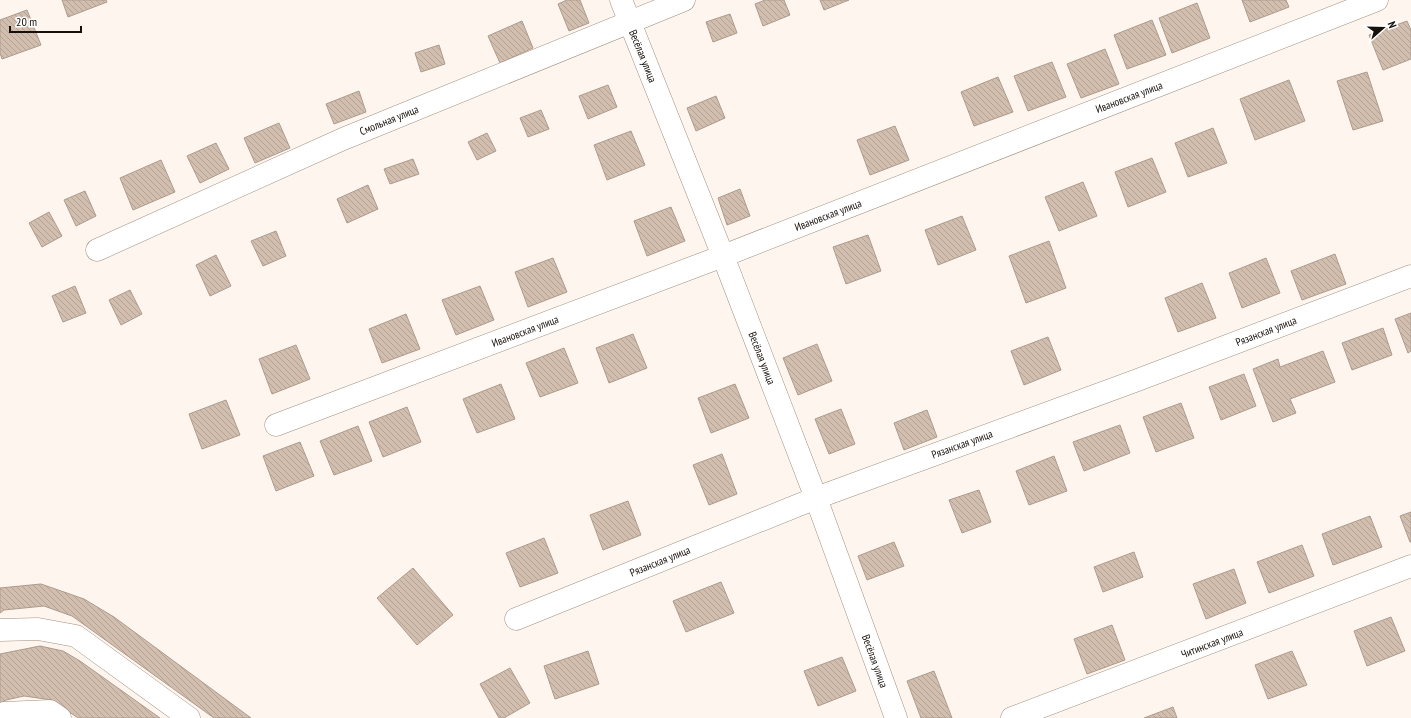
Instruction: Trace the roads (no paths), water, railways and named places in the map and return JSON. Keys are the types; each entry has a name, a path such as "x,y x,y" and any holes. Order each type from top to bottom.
{"street":[{"name":"Весёлая улица","path":"621,0 723,256 816,498 896,718"},
{"name":"Смольная улица","path":"97,250 343,139 684,0"},
{"name":"Ивановская улица","path":"276,425 723,256 1377,0"},
{"name":"Рязанская улица","path":"516,619 816,498 1135,381 1411,276"},
{"name":"Читинская улица","path":"1012,718 1411,566"},
{"path":"0,630 38,629 76,636 189,718"},
{"path":"0,718 4,713 50,711 60,718"}]}
